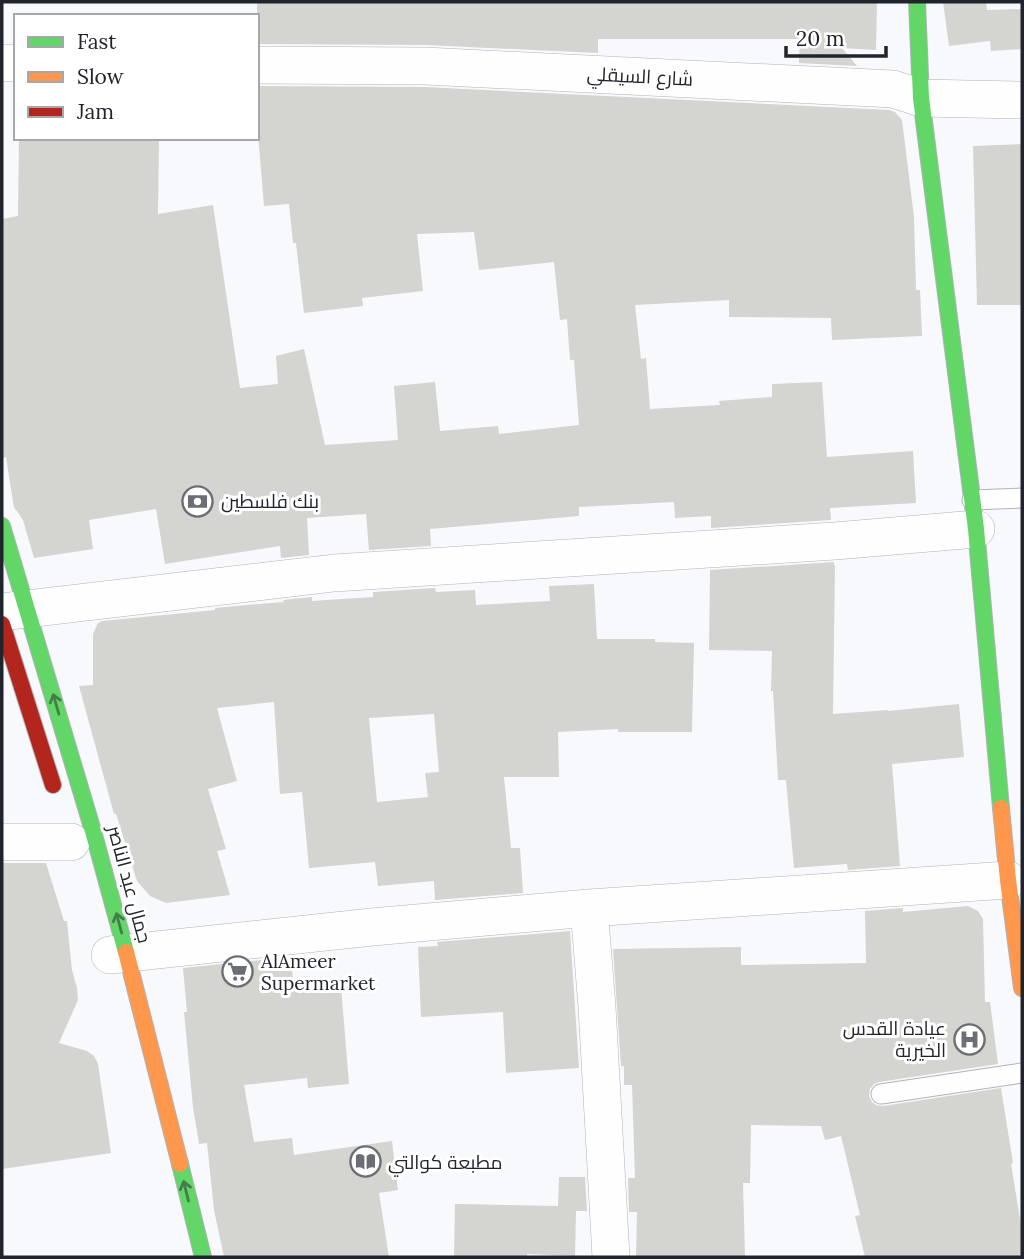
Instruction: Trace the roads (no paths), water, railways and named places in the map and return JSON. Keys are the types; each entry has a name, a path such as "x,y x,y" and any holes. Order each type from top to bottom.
{"street":[{"path":"917,2 921,98 1012,810 1008,880 1022,988"},
{"name":"شارع السيقلي","path":"259,65 425,66 893,89 921,98 1022,100"},
{"path":"10,615 334,573 821,542 974,514"},
{"name":"جمال عبد الناصر","path":"2,526 10,615 59,804"},
{"name":"جمال عبد الناصر","path":"10,615 93,831 114,955 203,1257"},
{"path":"2,842 71,842"},
{"path":"114,955 372,927 589,908 1008,880"},
{"path":"589,908 611,1257"}],"lane":[{"path":"974,514 1022,498"},
{"path":"881,1094 1022,1073"}],"place":[{"name":"بنك فلسطين","path":"198,501"},
{"name":"AlAmeer Supermarket","path":"238,972"},
{"name":"عيادة القدس الخيرية","path":"969,1039"},
{"name":"مطبعة كوالتي","path":"365,1162"}]}
